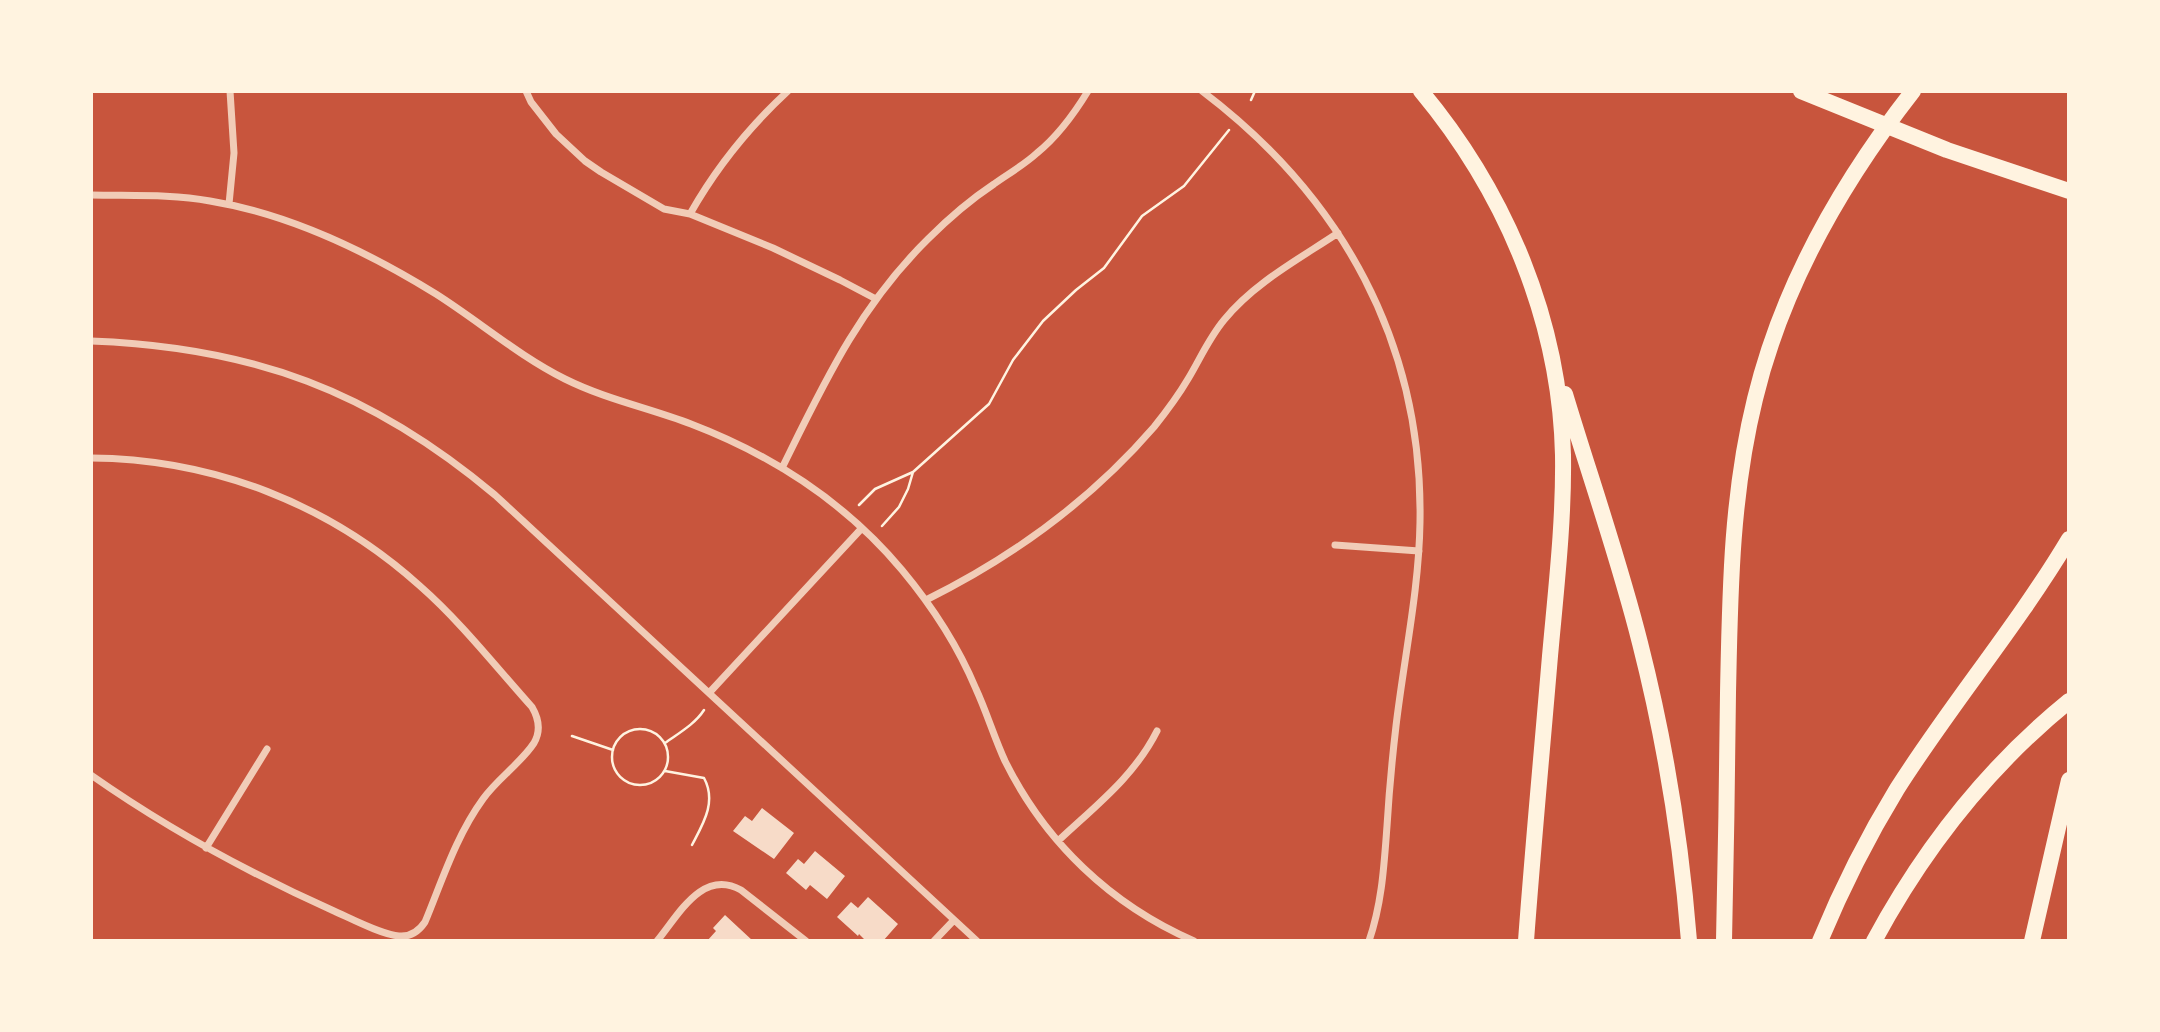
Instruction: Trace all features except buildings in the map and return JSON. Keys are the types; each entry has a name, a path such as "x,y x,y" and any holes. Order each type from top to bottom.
{"highway":[{"path":"1421,91 1457,136 1493,195 1522,259 1543,325 1627,594 1662,735 1677,826 1689,941"},
{"path":"1801,91 1947,150 2069,191"},
{"path":"1724,941 1730,583 1735,508 1755,397 1791,291 1824,224 1913,91"},
{"path":"1525,941 1563,492 1560,412 1543,325"},
{"path":"1820,941 1853,867 1898,789 2033,597 2069,539"},
{"path":"1874,941 1906,886 1950,824 2026,738 2069,701"},
{"path":"2032,941 2069,780"}],"street":[{"path":"229,204 234,153 230,91"},
{"path":"526,91 556,134 585,161 664,209 690,214 804,262 876,299"},
{"path":"690,214 733,151 788,91"},
{"path":"782,468 835,360 876,299 903,265 949,220 992,185 1027,162 1050,141 1088,91"},
{"path":"1202,91 1256,135 1280,159 1316,201 1338,233 1372,293 1405,387 1418,457 1419,551 1396,727 1382,885 1369,941"},
{"path":"91,195 183,197 229,204 267,214 303,228 403,275 564,379 608,398 688,423 721,437 782,468 821,493 890,556 926,600 966,667 1015,780 1058,841 1081,867 1115,896 1163,926 1194,941"},
{"path":"926,600 1024,544 1077,504 1129,455 1171,405 1214,334 1234,309 1259,287 1338,233"},
{"path":"91,341 171,346 246,361 293,375 387,419 447,457 495,495 977,941"},
{"path":"91,458 169,464 235,480 293,502 342,527 397,566 443,608 532,707 539,728 534,743 495,784 476,809 459,840 425,922 409,935 395,936 341,915 250,872 162,822 91,775"},
{"path":"709,693 862,528"},
{"path":"1335,545 1419,551"},
{"path":"1058,841 1125,779 1143,756 1157,731"},
{"path":"206,848 267,749"},
{"path":"657,941 694,895 713,884 727,884 741,890 806,941"},
{"path":"934,941 954,920"}],"path":[{"path":"1251,100 1255,91"},
{"path":"859,505 875,489 913,472 989,404 1013,360 1043,321 1076,289 1104,268 1142,216 1184,186 1233,125"},
{"path":"882,526 899,507 913,472"},
{"path":"665,743 686,729 705,710"},
{"path":"631,730 650,730 665,743 668,761 660,778 644,786 626,782 614,769 613,750 622,735 631,730"},
{"path":"572,736 613,750"},
{"path":"665,771 704,778 709,787 707,817 692,845"}]}
